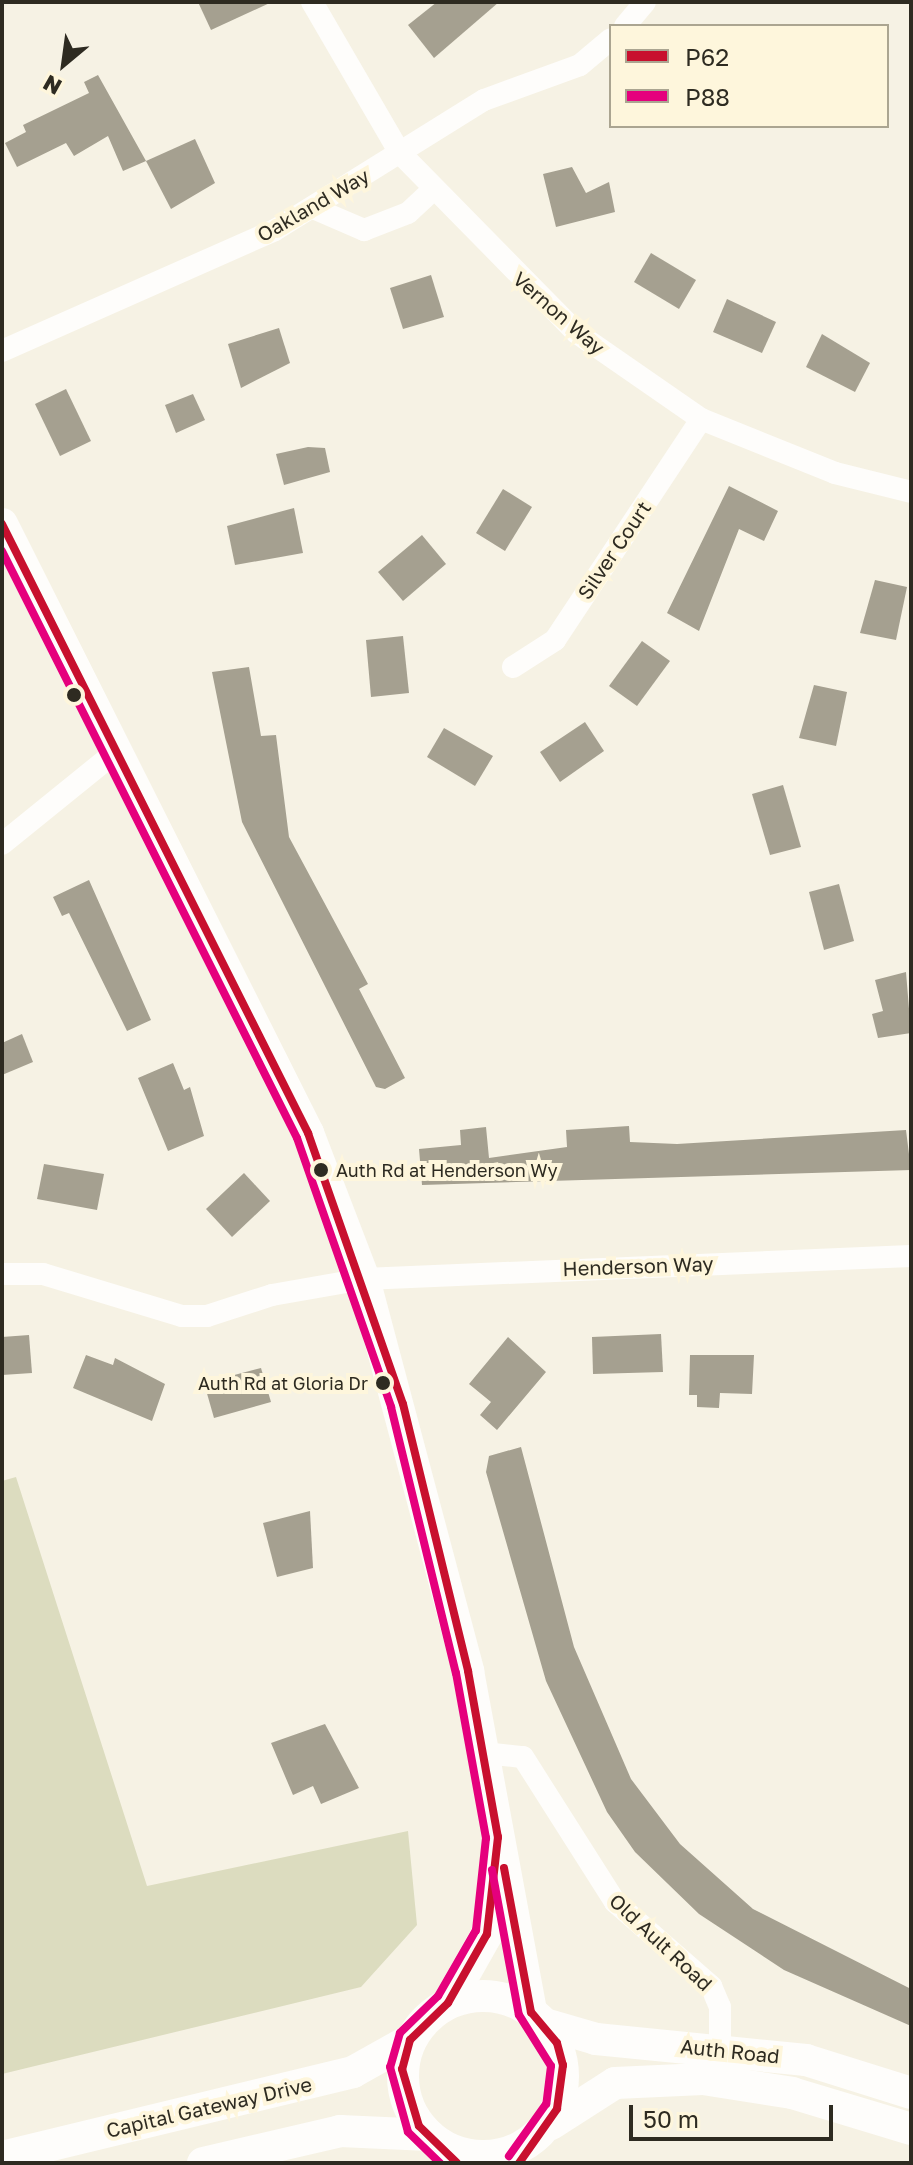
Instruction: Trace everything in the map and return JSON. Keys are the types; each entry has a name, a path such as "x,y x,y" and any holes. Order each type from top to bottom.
{"main road":[{"path":"3,526 308,1133 364,1279 439,1544 538,2018"},
{"path":"443,2148 405,2099 410,2040 448,2003 487,1934 498,1837"},
{"path":"203,2163 340,2131 489,2157 533,2143 564,2088 557,2043 538,2018 500,1997 448,2003"},
{"name":"Auth Road","path":"538,2018 596,2039 720,2047 806,2060 911,2093"},
{"name":"Capital Gateway Drive","path":"2,2157 353,2072 410,2040"},
{"name":"Auth Road","path":"533,2143 615,2083 703,2079 792,2093 911,2129"}],"street":[{"name":"Vernon Way","path":"312,2 400,153 554,313 701,419 835,473 911,492"},
{"path":"627,24 645,2"},
{"name":"Oakland Way","path":"2,351 313,208 484,100 580,65 609,41"},
{"path":"313,208 364,230 408,213 434,189"},
{"name":"Silver Court","path":"513,667 555,640 701,419"},
{"path":"2,844 118,750"},
{"name":"Henderson Way","path":"2,1274 43,1274 207,1316 272,1295 364,1279 911,1256"},
{"name":"Old Ault Road","path":"484,1753 526,1760 567,1837 615,1902 711,1986 720,2007 720,2047"}],"green space":[{"path":"16,1477 147,1886 408,1831 417,1925 361,1987 2,2074 2,1481"}],"building":[{"path":"198,2 272,2 211,30"},
{"path":"437,2 499,2 434,58 408,25"},
{"path":"98,75 146,161 123,171 108,136 74,156 66,143 17,167 5,143 26,132 23,125 89,93 84,82"},
{"path":"195,139 215,183 171,209 146,161"},
{"path":"572,167 586,193 609,182 615,212 556,227 543,174"},
{"path":"651,253 696,280 679,309 634,282"},
{"path":"431,275 444,317 403,329 390,288"},
{"path":"727,299 776,322 762,353 713,332"},
{"path":"279,328 290,363 241,388 228,344"},
{"path":"822,334 870,363 855,392 806,367"},
{"path":"66,389 91,441 60,456 35,404"},
{"path":"193,394 205,420 176,433 165,405"},
{"path":"308,447 325,448 330,472 284,485 276,454"},
{"path":"729,486 778,511 764,541 739,529 699,631 667,613"},
{"path":"503,489 532,507 505,551 476,533"},
{"path":"294,508 303,553 235,565 227,526"},
{"path":"422,535 446,564 403,601 378,572"},
{"path":"875,580 907,587 896,640 860,633"},
{"path":"403,636 409,693 371,697 366,640"},
{"path":"642,641 670,661 637,706 609,686"},
{"path":"249,667 261,736 276,735 289,837 368,984 359,989 405,1078 385,1089 376,1087 242,822 212,672"},
{"path":"814,685 847,692 836,746 799,738"},
{"path":"585,722 604,751 560,782 540,752"},
{"path":"444,728 493,756 475,786 427,757"},
{"path":"783,785 801,847 770,855 752,794"},
{"path":"89,880 151,1020 127,1031 69,913 62,916 53,897"},
{"path":"839,884 854,941 824,950 809,892"},
{"path":"906,972 911,1033 878,1038 872,1014 883,1011 875,980"},
{"path":"22,1034 33,1062 2,1075 2,1043"},
{"path":"173,1063 184,1090 190,1087 204,1136 168,1151 138,1078"},
{"path":"629,1126 630,1142 677,1144 906,1130 911,1170 422,1185 419,1149 461,1145 460,1130 486,1127 489,1158 567,1147 566,1130"},
{"path":"44,1164 104,1174 97,1210 37,1199"},
{"path":"244,1173 270,1201 232,1237 206,1209"},
{"path":"661,1334 663,1372 593,1374 592,1337"},
{"path":"29,1335 32,1373 2,1375 2,1337"},
{"path":"508,1337 546,1372 497,1430 480,1415 491,1402 469,1384"},
{"path":"86,1355 113,1365 115,1358 165,1384 152,1421 73,1388"},
{"path":"690,1355 754,1355 752,1394 720,1393 719,1408 697,1407 697,1395 689,1395"},
{"path":"261,1368 271,1402 214,1418 204,1383"},
{"path":"521,1447 574,1647 631,1779 680,1844 753,1909 911,1989 911,2026 784,1970 699,1914 635,1852 607,1812 546,1681 486,1472 489,1456"},
{"path":"310,1511 313,1568 277,1577 263,1523"},
{"path":"325,1724 359,1788 321,1804 313,1786 293,1795 271,1743"}],"transit line":[{"name":"P62","path":"2,524 308,1133 403,1404 468,1671 498,1837 487,1934 448,2003 410,2040 402,2069 419,2126 457,2163"},
{"name":"P88","path":"2,551 297,1138 391,1407 456,1673 486,1838 476,1930 438,1996 400,2033 390,2067 408,2132 440,2163"},
{"name":"P62","path":"504,1868 531,2012 557,2043 563,2065 557,2109 519,2163"},
{"name":"P88","path":"492,1870 519,2015 551,2066 546,2104 509,2156"}],"place":[{"name":"Auth Rd at Henderson Wy","path":"321,1170"},
{"name":"Auth Rd at Gloria Dr","path":"383,1383"}]}
